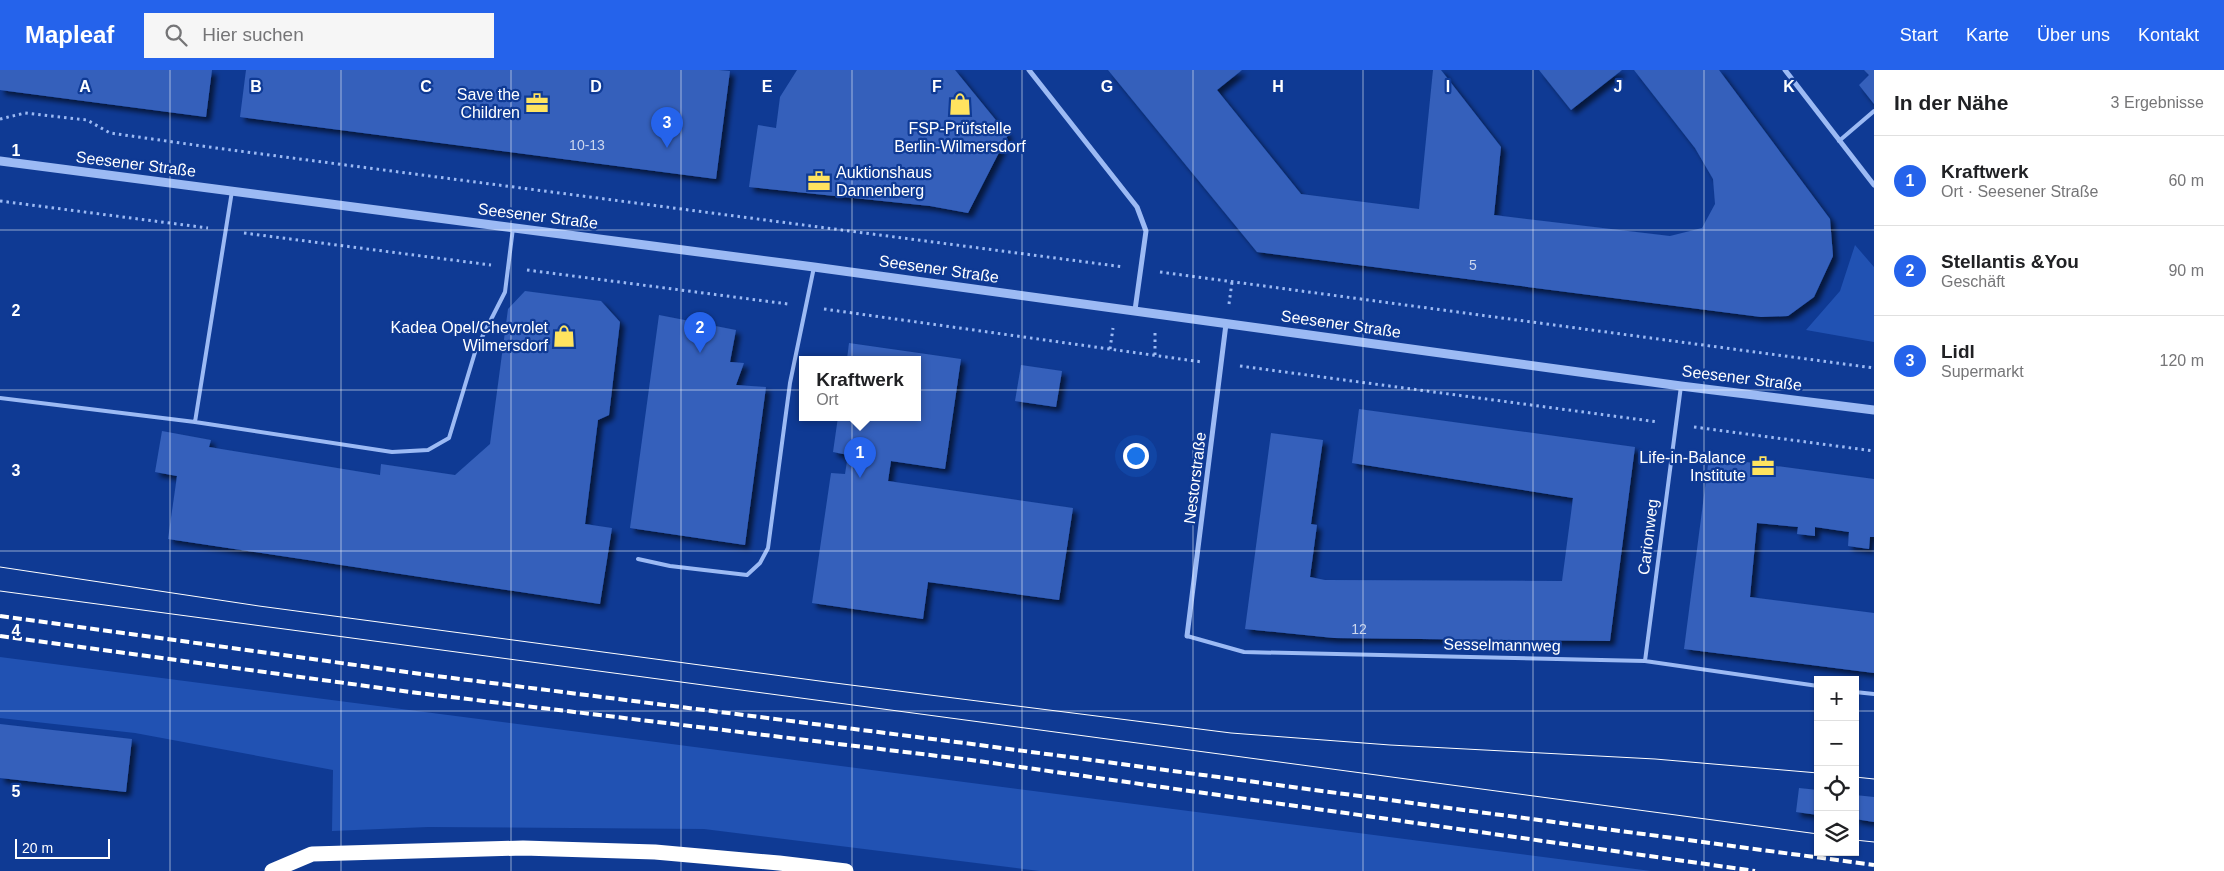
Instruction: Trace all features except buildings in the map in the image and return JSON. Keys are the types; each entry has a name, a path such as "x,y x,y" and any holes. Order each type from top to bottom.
{"highway":[{"path":"272,871 312,854 523,848 655,852 846,871"}],"street":[{"path":"1029,70 1137,207 1146,231 1135,310"},
{"path":"1785,70 1838,141 1874,185"},
{"name":"Seesener Straße","path":"0,161 814,267 1681,386 1874,410"},
{"name":"Nestorstraße","path":"1187,636 1226,324"}],"lane":[{"path":"1838,141 1874,111"},
{"path":"194,422 232,192"},
{"path":"0,398 194,422 392,452 428,450 449,438 476,349 505,292 513,228"},
{"path":"638,559 670,566 747,575 760,563 768,548 790,383 814,267"},
{"name":"Carionweg","path":"1645,661 1681,386"},
{"name":"Sesselmannweg","path":"1187,636 1244,652 1645,661 1814,685"},
{"path":"1859,692 1874,694"}],"path":[{"path":"0,119 25,113 87,120 110,132 216,148 1114,266"},
{"path":"0,201 508,267 1203,362"},
{"path":"1170,273 1874,368"},
{"path":"1228,304 1232,282"},
{"path":"1110,349 1114,325"},
{"path":"1154,355 1155,332"},
{"path":"1238,365 1874,451"}],"shaded area":[{"path":"1855,245 1874,267 1874,342 1806,330 1840,291"},
{"path":"0,657 1651,871 1039,871 704,829 428,827 332,831 333,770 135,733 0,718"}],"tram line":[{"path":"0,567 259,606 827,682 1231,733 1390,745 1655,759 1814,773"},
{"path":"0,591 1814,833"},
{"path":"1859,777 1874,779"},
{"path":"1859,840 1874,842"}],"railway":[{"path":"0,616 421,674 972,744 1874,865"},
{"path":"0,636 418,693 971,760 1755,871"}],"place":[{"name":"Save the Children","path":"537,103"},
{"name":"FSP-Prüfstelle Berlin-Wilmersdorf","path":"960,104"},
{"name":"Lidl","path":"667,148"},
{"name":"Auktionshaus Dannenberg","path":"819,181"},
{"name":"Kadea Opel/Chevrolet Wilmersdorf","path":"564,336"},
{"name":"Stellantis &You","path":"700,353"},
{"name":"Life-in-Balance Institute","path":"1763,466"},
{"name":"Kraftwerk","path":"860,478"}]}
